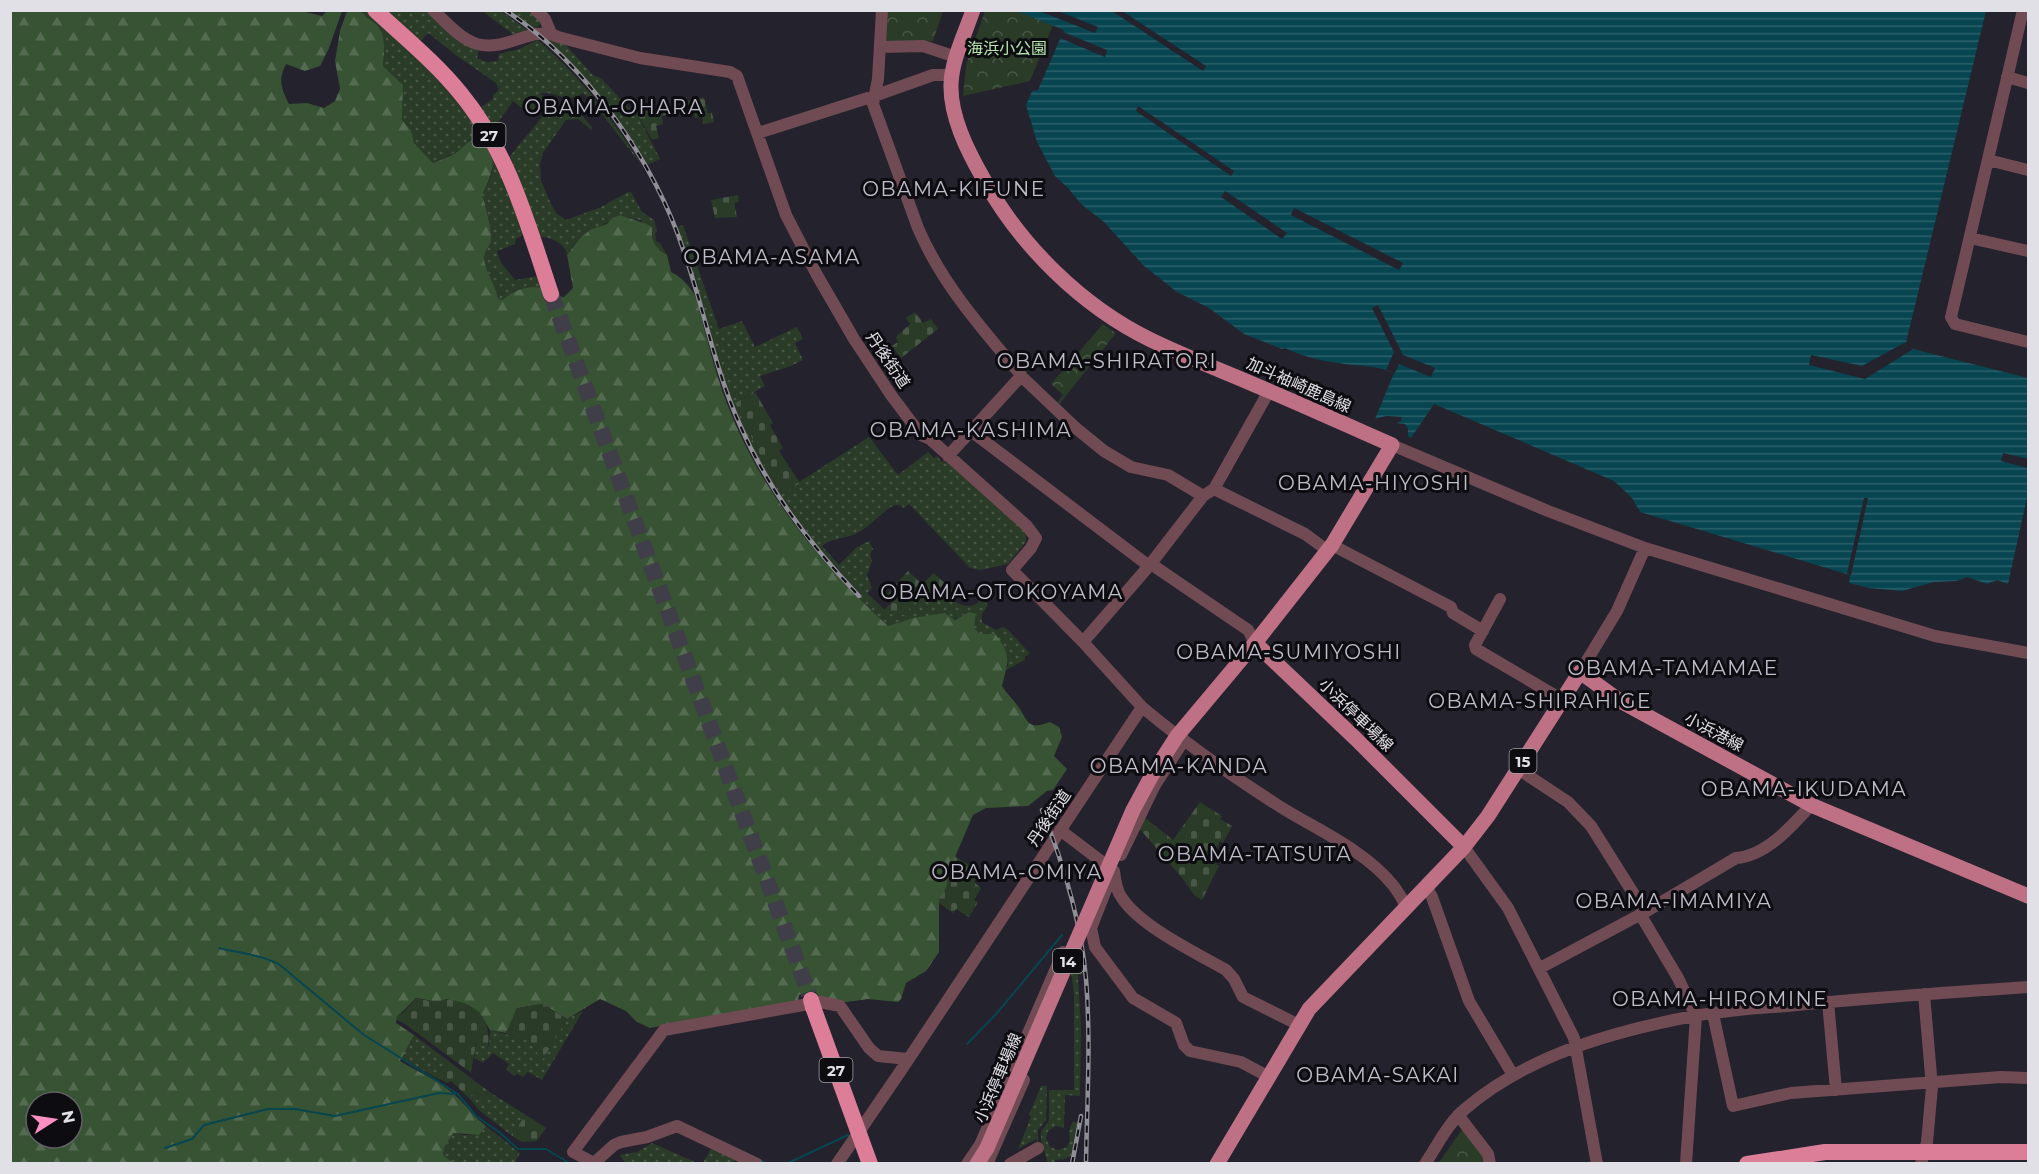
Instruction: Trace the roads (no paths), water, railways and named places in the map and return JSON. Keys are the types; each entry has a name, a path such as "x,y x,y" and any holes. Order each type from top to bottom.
{"highway":[{"name":"27","path":"375,10 453,84 483,125 507,171 551,294"},
{"name":"27","path":"811,1000 870,1164"},
{"path":"1747,1164 1818,1158 2011,1158 2028,1152"}],"main road":[{"name":"加斗袖崎鹿島線","path":"974,10 951,75 957,122 989,190 1017,229 1052,268 1105,312 1136,332 1392,445"},
{"path":"1255,643 1330,548 1392,445"},
{"name":"小浜停車場線","path":"977,1164 987,1156 1133,810 1152,775 1255,643 1356,739 1464,847"},
{"name":"15","path":"1464,847 1488,816 1580,672"},
{"name":"小浜港線","path":"1580,672 1620,701 1811,805 2028,896"},
{"path":"1217,1164 1309,1009 1464,847"}],"street":[{"path":"433,10 463,37 476,44 490,46 503,45 538,32 551,33 545,19 536,10"},
{"path":"882,10 878,79 873,104 926,247 946,282 970,315 1022,375"},
{"path":"2024,10 1951,317 1955,324 2028,342"},
{"name":"丹後街道","path":"551,33 640,58 730,72 737,76 786,215 836,310 891,395 921,435 930,439 1027,526 1036,538 1031,548 1012,570 1083,642"},
{"path":"880,47 923,46 956,57"},
{"path":"758,133 933,75 951,75"},
{"path":"2007,77 2028,82"},
{"path":"1988,160 2028,170"},
{"path":"1970,238 2028,251"},
{"path":"948,456 1021,376 1077,429 1104,451 1131,466 1168,474 1305,534 1450,607 1453,613 1483,631"},
{"path":"1269,391 1209,492 1083,642 1142,707 1180,738 1280,807 1339,841 1366,860 1392,884 1407,907"},
{"path":"971,431 1027,476 1150,565 1248,630 1255,643"},
{"path":"1392,445 1548,511 1645,548 1935,636 2028,651"},
{"path":"1580,672 1617,611 1645,548"},
{"path":"1500,599 1475,645 1476,649 1561,699"},
{"name":"丹後街道","path":"837,1164 1142,707"},
{"path":"1180,738 1145,803 1114,871 1091,928 1095,947 1133,998 1176,1023 1184,1045 1190,1051 1241,1062 1269,1077"},
{"path":"1518,769 1568,802 1591,826 1643,913 1696,1016 1686,1164"},
{"path":"1540,968 1643,913 1736,858 1747,858 1776,840 1811,805"},
{"path":"1060,830 1114,871 1121,897 1145,920 1226,970 1234,979 1243,997 1299,1025"},
{"path":"1464,847 1508,908 1574,1038 1597,1164"},
{"path":"1426,888 1432,897 1473,1010 1513,1076"},
{"path":"967,1164 980,1145 1063,952 1068,977 996,1148 987,1156"},
{"path":"1425,1164 1458,1115 1481,1096 1513,1076 1575,1048 1613,1035 1713,1014 1828,1002 2028,987"},
{"path":"1922,1158 1927,1142 1931,1083 1924,994"},
{"path":"1828,1002 1836,1090"},
{"path":"757,1164 677,1126 647,1137 614,1145 594,1163 573,1152 664,1030 800,1005 827,1003 840,1006 864,1043 878,1056 908,1059"},
{"path":"1713,1014 1733,1106 1791,1093 2001,1077 2028,1078"},
{"path":"1458,1115 1488,1154 1490,1164"},
{"path":"1010,1164 1038,1148"}],"water":[{"path":"1016,11 1986,11 1905,347 2028,378 2028,493 2008,584 1997,580 1987,584 1967,577 1957,581 1934,582 1902,591 1869,588 1849,583 1850,575 1640,512 1632,498 1614,481 1434,404 1411,438 1408,436 1405,424 1396,423 1401,421 1402,417 1386,416 1375,419 1394,373 1373,367 1311,358 1244,334 1209,308 1177,292 1144,266 1104,222 1081,204 1055,176 1037,142 1026,105 1032,91 1038,90 1064,30"}],"waterway":[{"path":"967,1044 997,1013 1062,935"},
{"path":"219,948 259,957 280,965 364,1035 458,1094 476,1116 518,1149 546,1149 571,1164"},
{"path":"165,1148 192,1139 204,1125 268,1109 295,1109 335,1116 439,1093 455,1094"},
{"path":"786,1164 848,1135"},
{"path":"760,1160 768,1164"}],"tunnel":[{"path":"551,294 809,994"}],"railway":[{"path":"505,10 563,57 614,117 636,150 671,218 684,252 731,404 751,449 792,516 859,596"},
{"path":"1042,810 1070,893 1084,957 1088,1025 1086,1164"},
{"path":"1072,1164 1081,1116"}],"district":[{"name":"OBAMA-OHARA","path":"614,107"},
{"name":"OBAMA-KIFUNE","path":"954,189"},
{"name":"OBAMA-ASAMA","path":"772,257"},
{"name":"OBAMA-SHIRATORI","path":"1107,361"},
{"name":"OBAMA-KASHIMA","path":"971,430"},
{"name":"OBAMA-HIYOSHI","path":"1374,483"},
{"name":"OBAMA-OTOKOYAMA","path":"1002,592"},
{"name":"OBAMA-SUMIYOSHI","path":"1289,652"},
{"name":"OBAMA-TAMAMAE","path":"1673,668"},
{"name":"OBAMA-SHIRAHIGE","path":"1540,701"},
{"name":"OBAMA-KANDA","path":"1179,766"},
{"name":"OBAMA-IKUDAMA","path":"1804,789"},
{"name":"OBAMA-TATSUTA","path":"1255,854"},
{"name":"OBAMA-OMIYA","path":"1017,872"},
{"name":"OBAMA-IMAMIYA","path":"1674,901"},
{"name":"OBAMA-HIROMINE","path":"1720,999"},
{"name":"OBAMA-SAKAI","path":"1378,1075"}],"park label":[{"name":"海浜小公園","path":"1007,48"}]}
